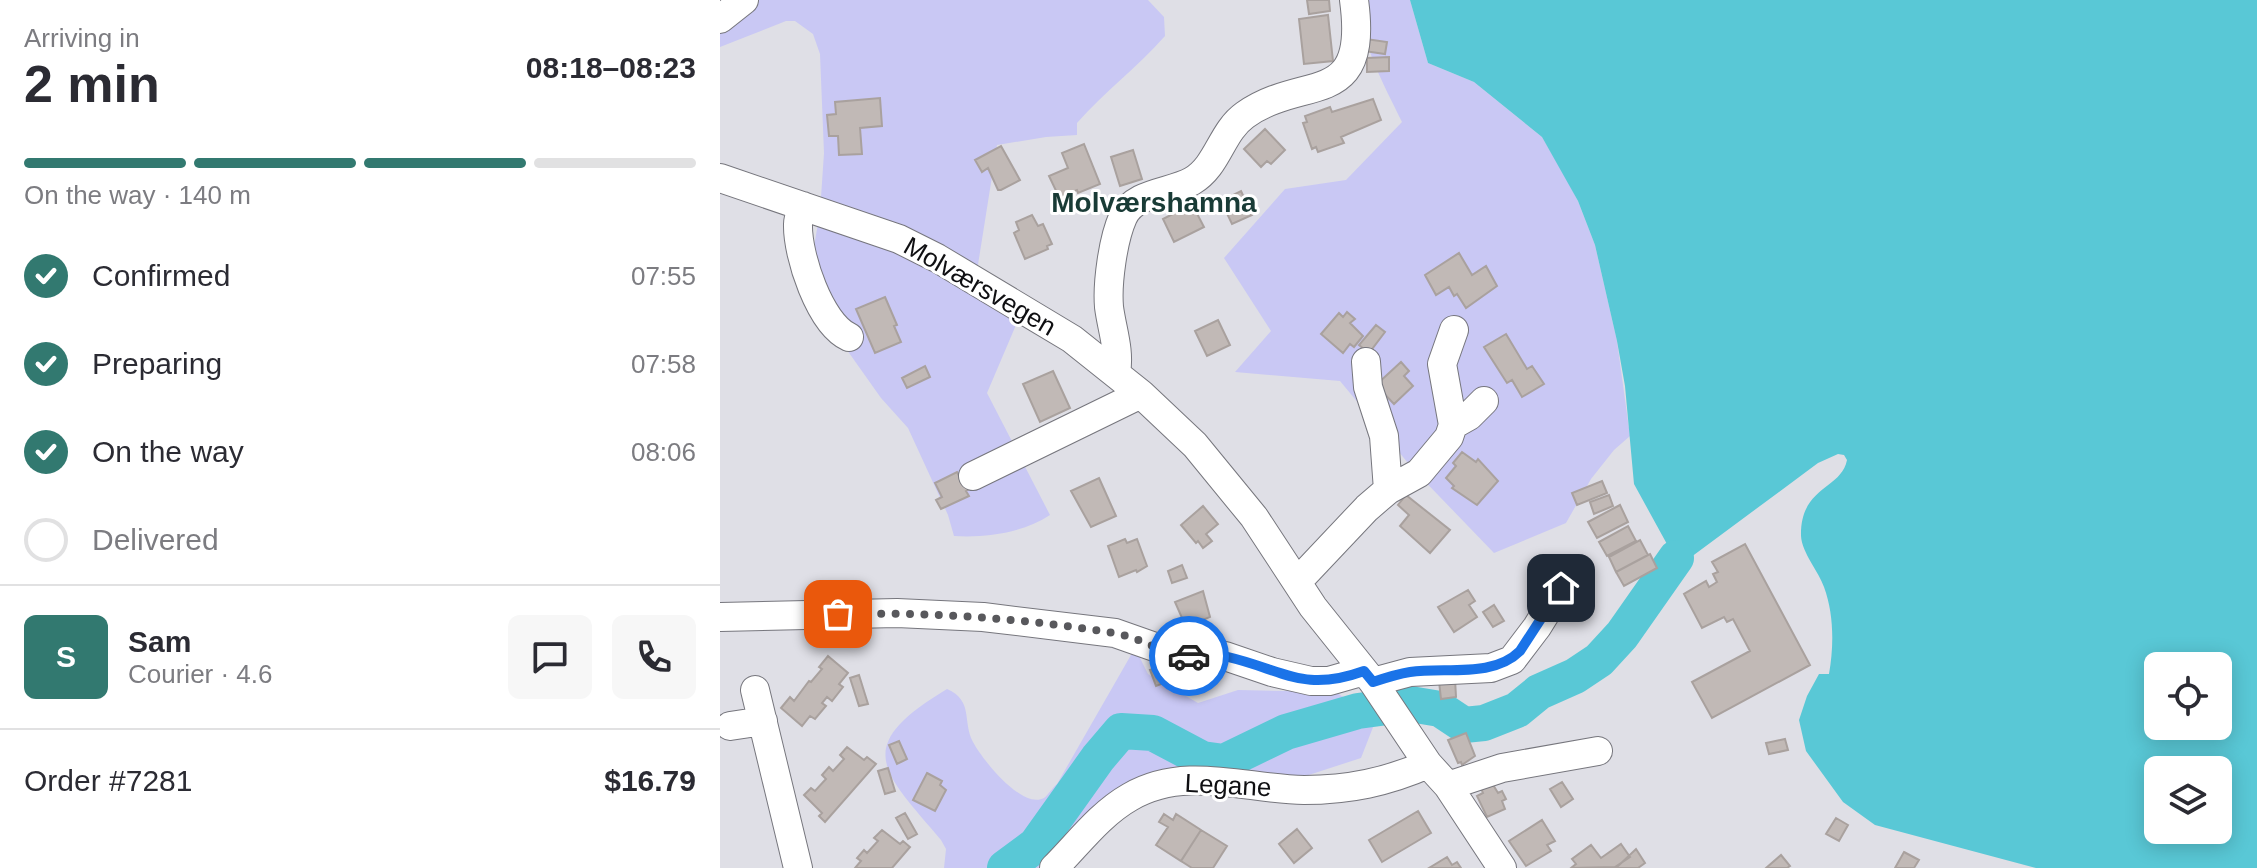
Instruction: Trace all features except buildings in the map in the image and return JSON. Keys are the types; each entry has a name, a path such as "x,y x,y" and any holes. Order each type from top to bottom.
{"street":[{"path":"720,19 744,0"},
{"path":"1116,373 1117,344 1110,313 1109,287 1115,245 1124,214 1143,199 1197,178 1214,158 1229,132 1246,114 1263,105 1326,84 1341,75 1348,66 1356,38 1354,0"},
{"name":"Molværsvegen","path":"720,178 899,239 937,258 1072,339 1170,419 1218,472 1298,581 1313,607 1379,691 1428,764 1448,786 1502,868"},
{"path":"803,206 798,221 802,259 830,319 840,333 849,337"},
{"path":"1453,425 1442,364 1454,330"},
{"path":"1366,362 1368,387 1384,436 1388,490"},
{"path":"973,476 1141,394"},
{"path":"1298,581 1367,508 1427,465 1444,444 1453,425 1469,416 1484,401"},
{"path":"720,617 897,613 983,617 1115,633 1186,656 1225,656 1311,681 1329,681 1379,691 1410,672 1491,668 1512,660 1573,569"},
{"path":"755,690 798,868"},
{"path":"730,726 763,721"},
{"path":"1448,786 1502,768 1598,751"},
{"name":"Legane","path":"1054,868 1112,809 1131,796 1164,783 1216,780 1304,790 1363,787 1428,764"}],"shaded area":[{"path":"720,0 1148,0 1164,17 1165,36 1077,123 1077,135 997,145 977,271 1022,311 987,393 1050,515 1004,533 954,536 948,515 908,428 881,398 847,350 812,258 820,212 824,153 820,54 813,34 795,21 786,21 720,47"},
{"path":"1359,0 1410,0 1428,63 1474,82 1542,137 1578,201 1595,245 1617,341 1630,436 1614,450 1591,479 1566,523 1494,553 1413,469 1340,381 1235,372 1271,331 1224,258 1285,189 1346,180 1402,122 1368,48"},
{"path":"1410,0 2257,0 2257,868 2036,868 1875,825 1843,802 1806,751 1799,720 1819,674 1829,674 1832,641 1827,597 1801,536 1807,507 1837,478 1847,460 1844,455 1838,454 1818,463 1679,566 1634,484 1625,386 1617,341 1595,245 1578,201 1542,137 1474,82 1428,63"},
{"path":"1135,648 1148,674 1198,703 1238,690 1335,692 1377,717 1361,758 1281,784 1118,791 1038,868 944,868 946,849 904,795 892,777 886,760 887,744 897,727 947,689 961,699 973,742 985,760 1014,790 1035,800 1044,798 1057,784"}],"waterway":[{"path":"1005,868 1036,845 1121,731 1153,733 1202,759 1224,762 1286,732 1358,711 1410,704 1440,709 1464,725 1484,723 1517,710 1539,692 1575,676 1599,660 1622,635 1676,558"}],"way so far":[{"path":"838,614 921,613 983,617 1115,633 1189,656"}],"district":[{"name":"Molværshamna","path":"1154,202"}],"route":[{"path":"1189,656 1225,656 1311,681 1329,681 1364,671 1373,682 1410,672 1491,668 1512,660 1520,651 1561,588"}]}
